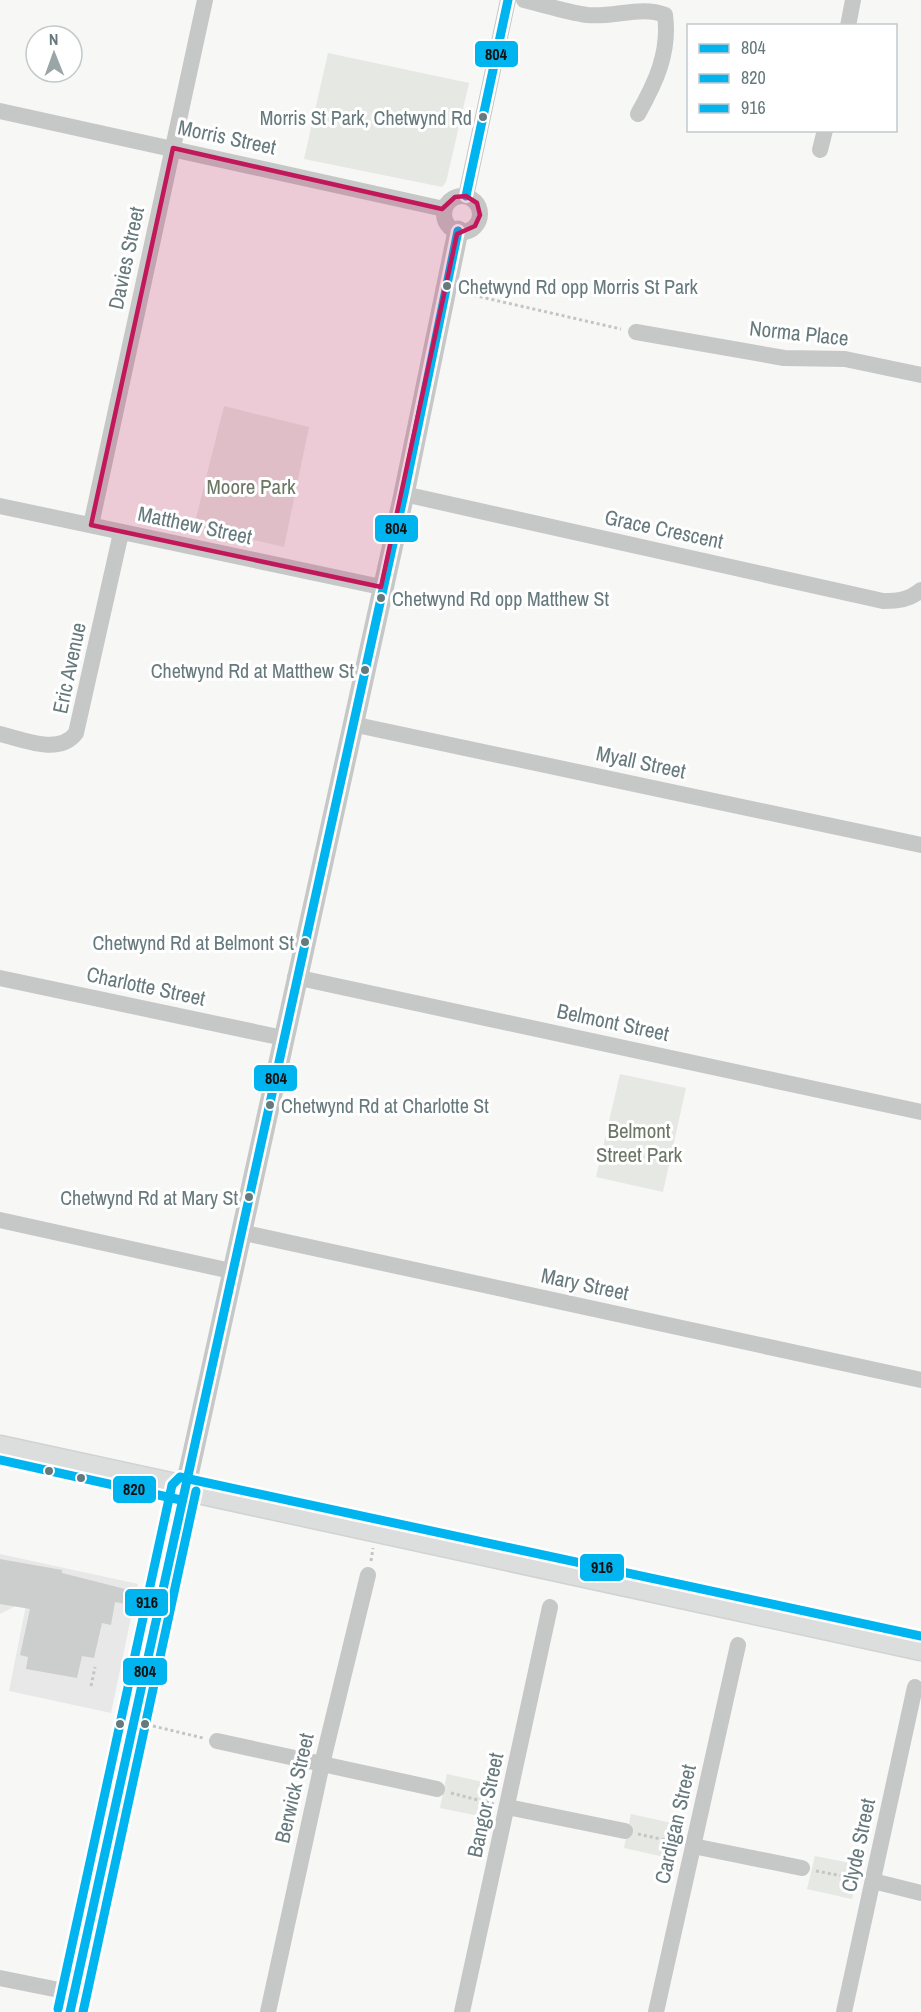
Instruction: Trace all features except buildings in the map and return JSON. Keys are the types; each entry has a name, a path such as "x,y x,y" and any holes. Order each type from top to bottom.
{"main road":[{"path":"0,1448 921,1648"}],"street":[{"name":"Davies Street","path":"91,525 205,0"},
{"path":"466,196 508,0"},
{"path":"524,0 587,15 613,16 652,10 665,15 668,35 657,80 639,114"},
{"path":"848,24 853,0"},
{"name":"Morris Street","path":"0,111 444,210"},
{"path":"820,150 824,132"},
{"path":"466,196 472,199 479,209 478,221 470,230 458,231 448,226 444,210 450,200 466,196"},
{"path":"0,1978 74,2007 295,977 381,587 404,494 458,231"},
{"name":"Norma Place","path":"636,332 784,358 845,359 921,375"},
{"name":"Grace Crescent","path":"404,494 883,601 919,597"},
{"name":"Matthew Street","path":"0,506 381,587"},
{"name":"Eric Avenue","path":"0,734 57,745 68,741 76,733 121,532"},
{"name":"Myall Street","path":"352,724 921,845"},
{"name":"Belmont Street","path":"295,977 921,1112"},
{"name":"Charlotte Street","path":"0,978 283,1038"},
{"path":"0,1220 231,1271"},
{"name":"Mary Street","path":"240,1232 921,1380"},
{"name":"Berwick Street","path":"268,2012 322,1764 368,1575"},
{"name":"Bangor Street","path":"462,2012 550,1607"},
{"name":"Cardigan Street","path":"656,2012 738,1646"},
{"name":"Clyde Street","path":"844,2012 915,1687"},
{"path":"217,1741 437,1789"},
{"path":"508,1808 625,1831"},
{"path":"693,1846 802,1869"},
{"path":"873,1881 921,1893"}],"path":[{"path":"468,294 636,332"},
{"path":"91,1686 95,1667"},
{"path":"153,1726 217,1741"},
{"path":"437,1789 508,1808"},
{"path":"625,1831 693,1846"},
{"path":"802,1869 873,1881"}],"highlighted area":[{"path":"173,148 442,209 455,197 466,196 477,203 480,215 475,226 457,234 381,587 91,525"}],"shaded area":[{"path":"0,1554 138,1584 111,1713 9,1691 27,1600 0,1614"}],"green space":[{"path":"328,53 469,83 446,182 442,187 304,159"},
{"name":"Moore Park","path":"224,406 309,427 284,547 194,526"},
{"name":"Belmont Street Park","path":"620,1074 686,1088 663,1192 596,1177"},
{"path":"447,1774 492,1784 484,1817 440,1808"},
{"path":"631,1814 676,1824 669,1858 624,1848"},
{"path":"815,1856 860,1865 852,1899 807,1889"}],"transit line":[{"name":"804","path":"466,196 508,0"},
{"name":"804","path":"70,2012 404,494 458,231"},
{"name":"820","path":"0,1460 181,1500"},
{"name":"916","path":"58,2009 172,1485 180,1477 921,1636"},
{"name":"820","path":"83,2012 196,1491"}],"place":[{"name":"Morris St Park, Chetwynd Rd","path":"483,117"},
{"name":"Chetwynd Rd opp Morris St Park","path":"447,286"},
{"name":"Chetwynd Rd opp Matthew St","path":"381,598"},
{"name":"Chetwynd Rd at Matthew St","path":"365,670"},
{"name":"Chetwynd Rd at Belmont St","path":"305,942"},
{"name":"Chetwynd Rd at Charlotte St","path":"270,1105"},
{"name":"Chetwynd Rd at Mary St","path":"249,1197"}]}
